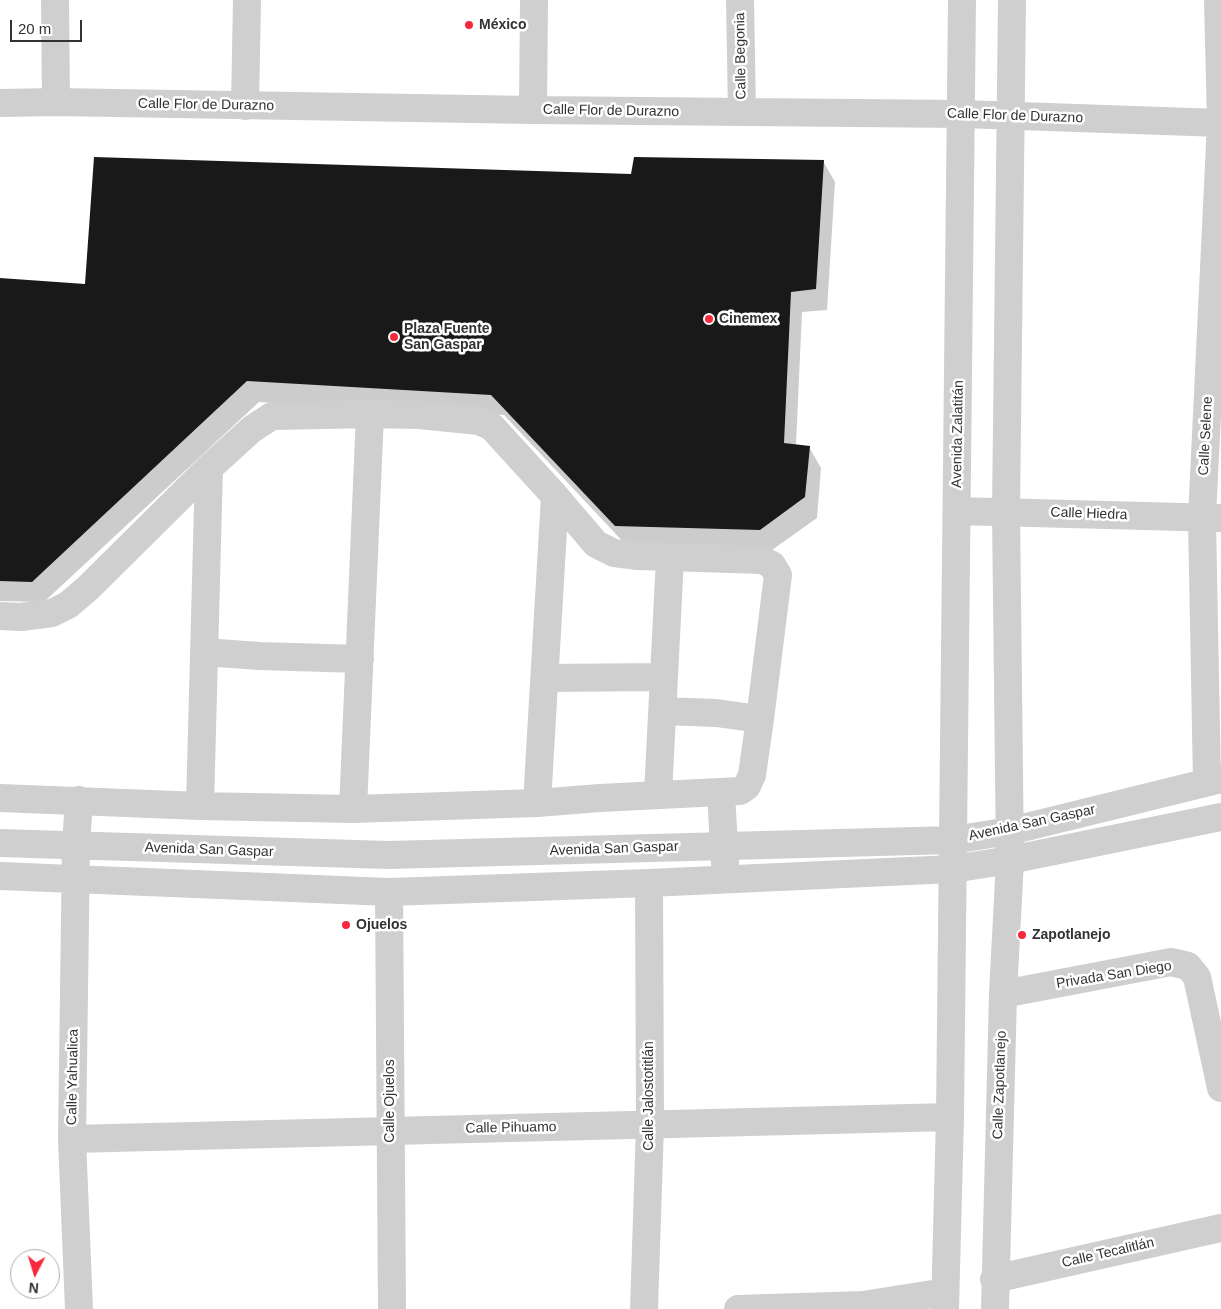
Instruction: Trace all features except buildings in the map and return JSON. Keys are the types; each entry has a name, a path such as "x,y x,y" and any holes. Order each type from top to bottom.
{"street":[{"path":"55,0 56,102"},
{"path":"245,106 247,0"},
{"path":"534,0 534,110"},
{"name":"Calle Begonia","path":"740,0 742,112"},
{"name":"Avenida Zalatitán","path":"953,869 962,0"},
{"path":"1010,860 1006,512 1012,0"},
{"name":"Calle Selene","path":"1214,780 1212,518 1221,123 1218,0"},
{"name":"Calle Flor de Durazno","path":"0,103 56,102 534,110 962,114 1221,123"},
{"path":"353,809 370,414"},
{"path":"0,616 21,617 52,613 68,605 88,588 209,468 252,429 272,416 418,415 479,421 492,427 596,544 614,553 670,558 762,560 772,564 778,575 752,775 747,786 740,791 658,794 537,803 353,809 200,806 0,798"},
{"path":"200,806 209,468"},
{"path":"537,803 555,496"},
{"name":"Calle Hiedra","path":"957,511 1212,518"},
{"path":"658,794 670,558"},
{"path":"204,652 259,656 360,659"},
{"path":"544,678 664,677"},
{"path":"663,711 760,719"},
{"name":"Avenida San Gaspar","path":"0,843 388,855 953,840 1010,830 1214,780"},
{"path":"721,793 726,880"},
{"name":"Calle Yahualica","path":"79,800 75,879 72,1139 79,1309"},
{"path":"0,876 389,892 726,880 953,869 1010,860 1221,817"},
{"name":"Calle Zapotlanejo","path":"995,1309 994,1279 1003,994 1010,860"},
{"path":"738,1309 945,1301 950,1117 953,869"},
{"name":"Calle Jalostotitlán","path":"644,1309 650,1125 649,883"},
{"name":"Calle Ojuelos","path":"389,892 392,1309"},
{"name":"Privada San Diego","path":"1003,994 1172,962 1188,966 1197,977 1221,1088"},
{"name":"Calle Pihuamo","path":"72,1139 950,1117"},
{"name":"Calle Tecalitlán","path":"994,1279 1221,1228"}],"place":[{"name":"México","path":"469,25"},
{"name":"Cinemex","path":"709,319"},
{"name":"Plaza Fuente San Gaspar","path":"394,337"},
{"name":"Ojuelos","path":"346,925"},
{"name":"Zapotlanejo","path":"1022,935"}]}
